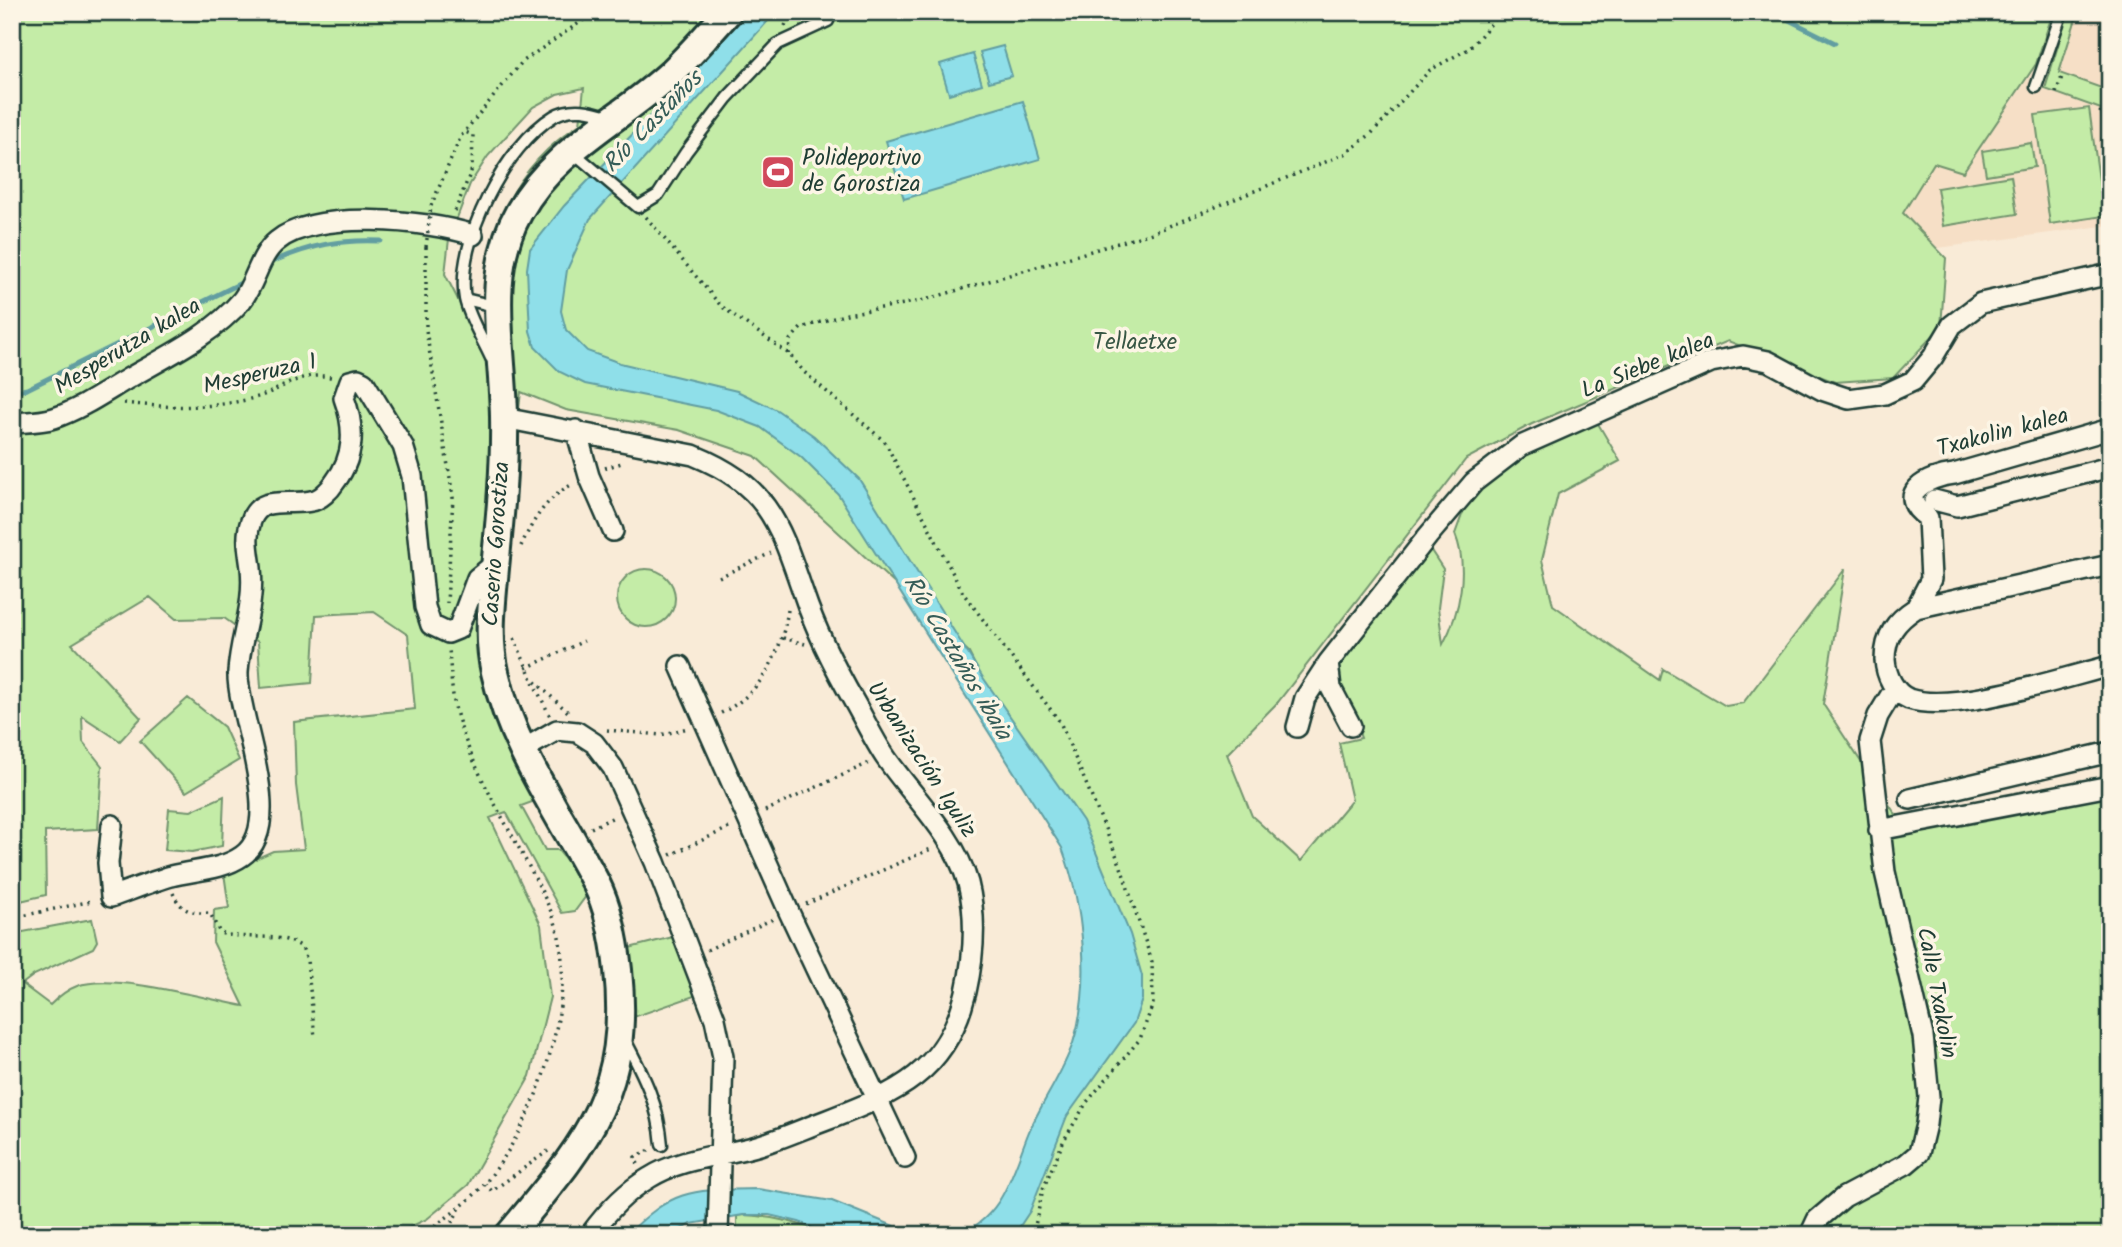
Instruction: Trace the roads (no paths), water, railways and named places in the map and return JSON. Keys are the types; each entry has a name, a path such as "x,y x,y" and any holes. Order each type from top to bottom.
{"street":[{"name":"Caserio Gorostiza","path":"509,1235 572,1158 600,1111 614,1072 621,1033 615,943 598,887 524,750 506,710 494,670 490,629 505,418 498,298 502,255 519,210 570,149 615,118 671,73 728,12"},
{"name":"Mesperutza kalea","path":"12,423 53,418 93,399 209,331 241,300 276,241 301,228 321,223 370,222 448,227 473,235"},
{"name":"La Siebe kalea","path":"1297,727 1305,698 1328,663 1428,536 1475,482 1521,446 1711,362 1743,356 1768,361 1822,390 1849,399 1885,394 1913,380 1933,357 1952,325 1981,303 2110,274"},
{"path":"112,825 108,863 111,897 170,877 227,864 244,854 254,842 259,822 259,771 238,674 250,617 251,568 246,544 250,522 256,510 265,503 313,501 330,490 345,469 352,445 352,419 344,398 350,381 358,379 364,382 403,446 418,516 425,607 431,625 448,633 458,629 477,578 496,563"},
{"name":"Urbanización Iguliz","path":"505,418 655,446 720,466 761,499 789,547 827,650 885,756 948,842 967,881 975,927 971,971 964,1002 936,1058 908,1084 877,1101 761,1145 719,1153 650,1176 622,1198 590,1235"},
{"name":"Txakolin kalea","path":"1916,608 1931,579 1928,518 1917,510 1913,496 1920,484 1936,476 1954,474 2110,429"},
{"path":"576,430 589,476 613,531"},
{"path":"1934,499 1958,506 2110,467"},
{"path":"2110,565 1916,608 1892,628 1885,646 1886,672 1895,688 1907,698 1934,704 1976,698 2110,666"},
{"path":"1328,663 1331,688 1351,726"},
{"path":"680,666 789,912 905,1158"},
{"path":"1895,688 1878,716 1870,741 1879,830 2110,786"},
{"path":"524,750 557,730 578,732 600,748 655,862 715,1019 723,1057 718,1235"},
{"path":"1910,799 2110,752"},
{"path":"2049,767 2056,796"},
{"name":"Calle Txakolin","path":"1810,1235 1817,1220 1844,1197 1906,1164 1919,1153 1926,1124 1928,1097 1923,1036 1885,872 1879,830"}],"lane":[{"path":"2036,87 2062,12"},
{"path":"570,149 638,207 658,195 686,152 727,98 778,44 828,21"},
{"path":"503,384 465,299 473,235 499,174 554,116 573,110 590,110 615,118"},
{"path":"465,299 490,305 498,298"},
{"path":"621,1033 646,1079 660,1118 662,1145"}],"water":[{"path":"749,12 776,12 590,219 567,270 561,311 566,330 587,351 620,363 737,391 777,410 814,436 859,479 982,676 1083,821 1130,934 1142,976 1142,999 1134,1023 1067,1116 1030,1211 1014,1235 956,1235 984,1219 1003,1194 1033,1123 1073,1043 1082,996 1082,944 1075,894 1062,848 838,494 801,457 760,427 716,410 585,384 560,372 535,347 530,331 527,269 530,249 564,206"},
{"path":"1003,46 1012,76 989,82 980,52"},
{"path":"973,54 982,84 949,94 940,64"},
{"path":"1023,101 1040,159 904,199 886,141"},
{"path":"758,1189 832,1201 916,1235 830,1235 799,1222 769,1215 743,1215 691,1224 669,1235 627,1235 658,1208 686,1194"}],"waterway":[{"path":"1773,12 1835,43"},
{"path":"274,261 326,244 381,241"},
{"path":"12,392 27,389 243,282"}],"place":[{"name":"Polideportivo de Gorostiza","path":"778,172"}],"water label":[{"name":"Río Castaños","path":"653,122"},
{"name":"Río Castaños ibaia","path":"957,658"}],"park label":[{"name":"Tellaetxe","path":"1135,343"}]}
